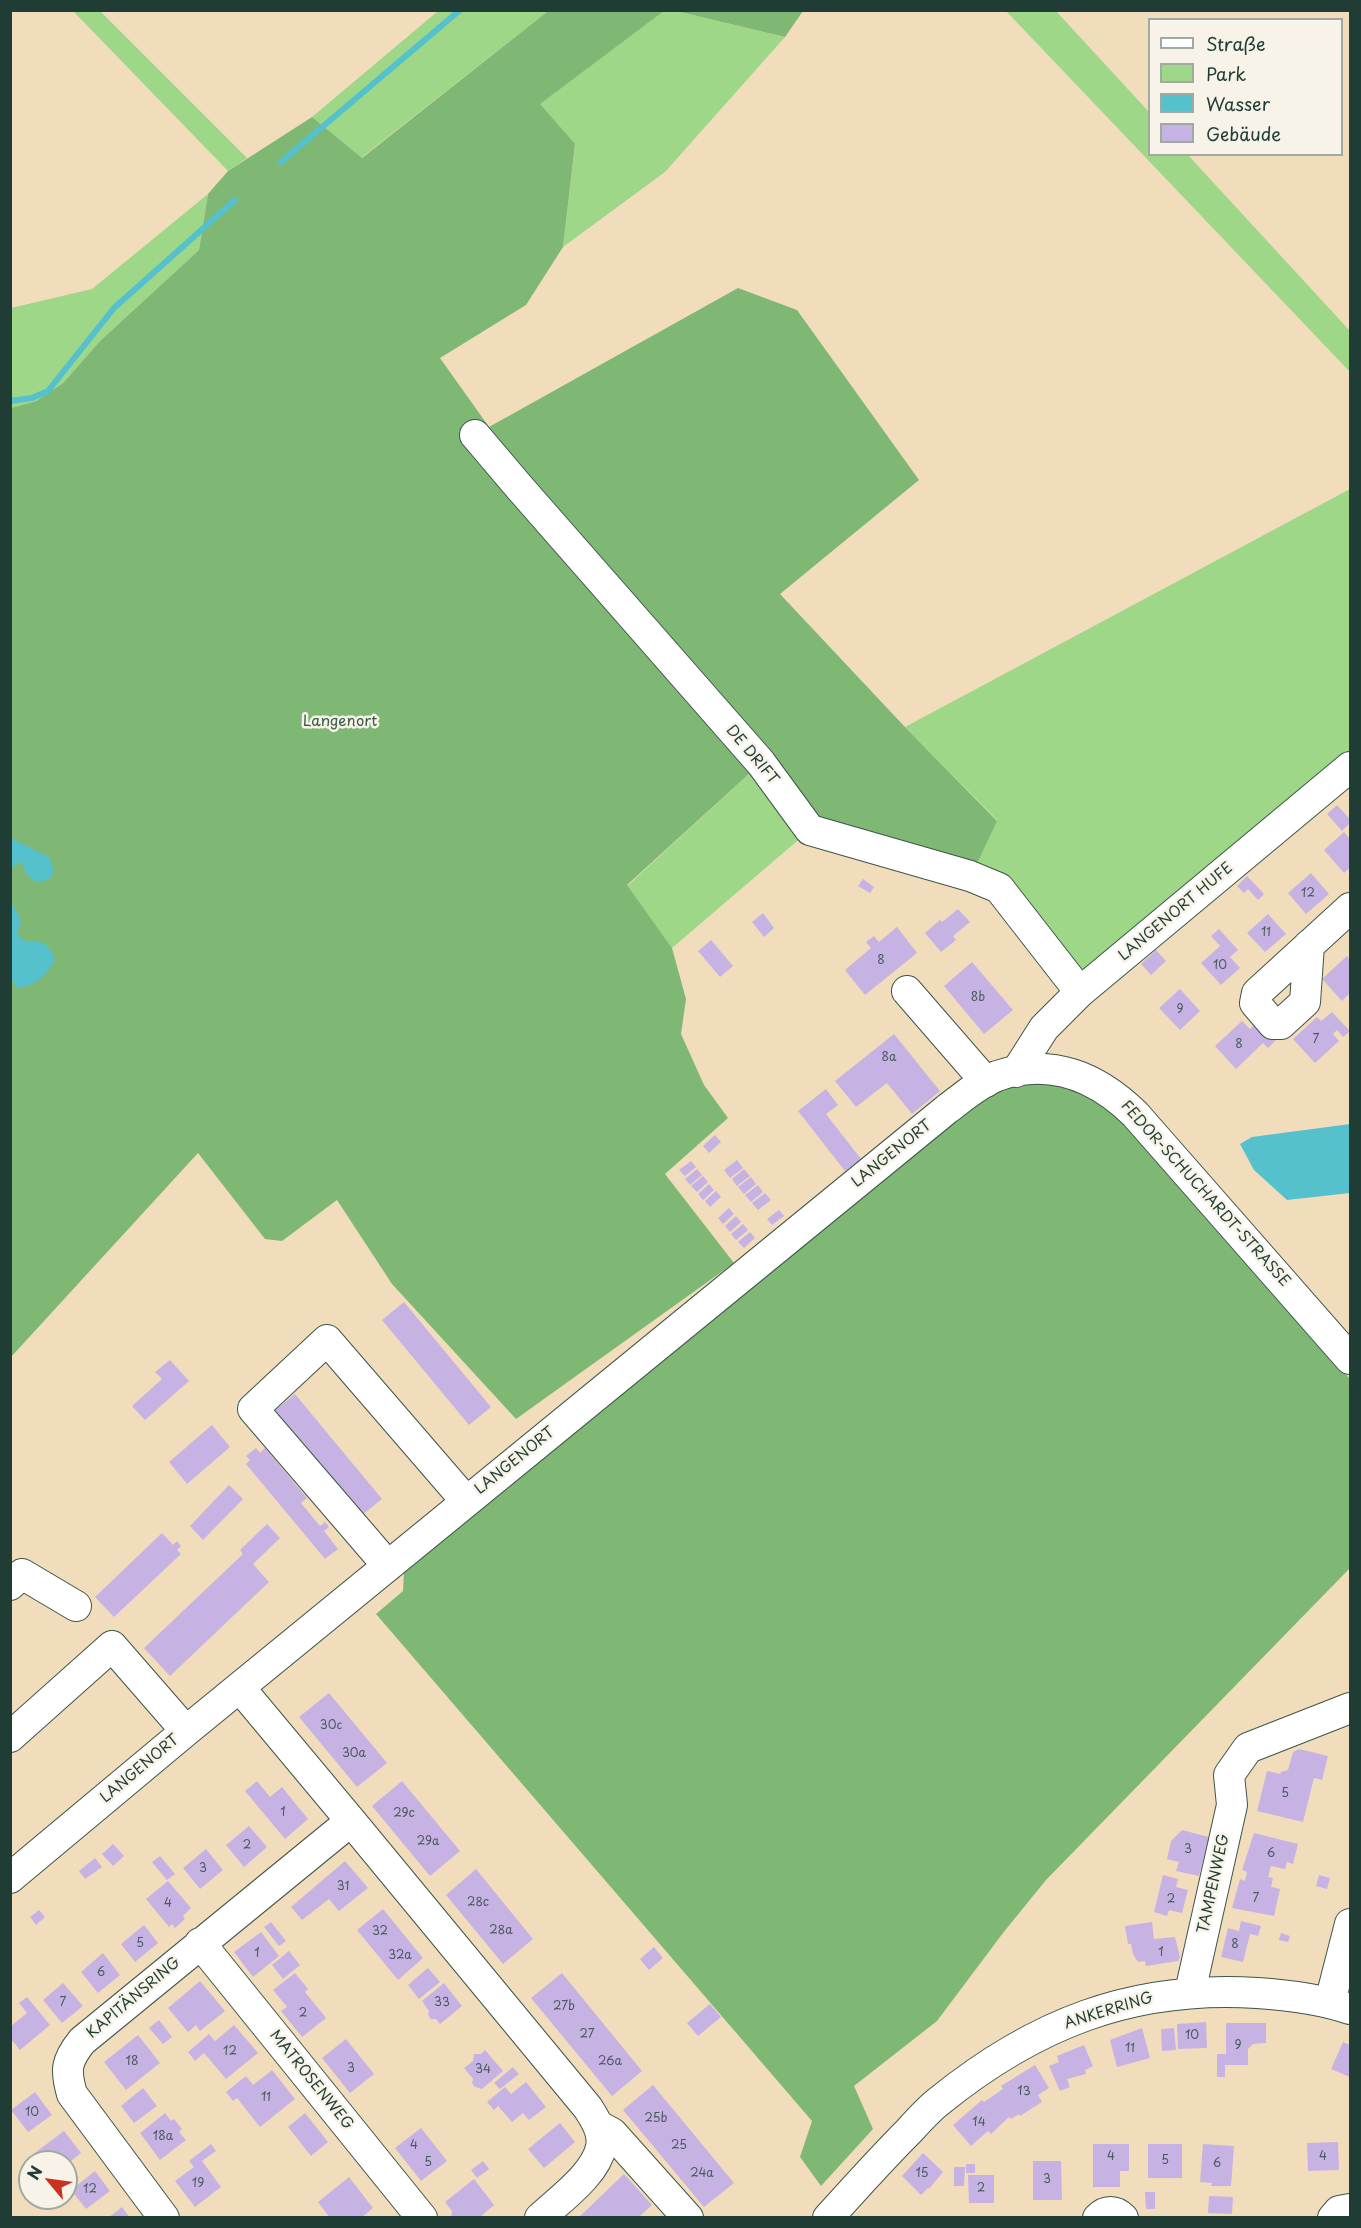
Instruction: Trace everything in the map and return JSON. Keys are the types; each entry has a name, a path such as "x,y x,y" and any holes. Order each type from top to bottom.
{"street":[{"name":"DE DRIFT","path":"475,435 761,763 810,830 970,876 999,888 1080,992"},
{"name":"LANGENORT HUFE","path":"1026,1070 1044,1028 1080,992 1350,766"},
{"path":"1309,945 1350,908"},
{"path":"907,991 986,1082"},
{"name":"LANGENORT","path":"10,1878 466,1501 947,1109 997,1076 1026,1070"},
{"name":"FEDOR-SCHUCHARDT-STRASSE","path":"1026,1070 1062,1071 1089,1080 1114,1094 1135,1114 1350,1359"},
{"path":"388,1566 253,1409 327,1340 466,1501"},
{"path":"10,1584 22,1574 76,1606"},
{"path":"10,1737 112,1646 186,1731"},
{"path":"240,1688 588,2108 599,2126 602,2145 597,2160 586,2175 540,2217"},
{"name":"TAMPENWEG","path":"1190,1992 1232,1805 1229,1775 1248,1748 1350,1708"},
{"name":"KAPITÄNSRING","path":"164,2217 72,2094 67,2077 70,2057 82,2041 351,1821"},
{"path":"1340,2006 1350,1924"},
{"name":"MATROSENWEG","path":"200,1943 422,2217"},
{"name":"ANKERRING","path":"828,2217 879,2160 937,2103 1005,2053 1067,2022 1140,1999 1190,1992 1275,1994 1340,2006"},
{"path":"599,2126 612,2133 688,2217"},
{"path":"1333,2217 1339,2211 1350,2209"},
{"path":"1098,2217 1104,2212 1111,2211 1123,2217"}],"green space":[{"path":"803,10 785,37 676,11"},
{"path":"73,11 100,11 247,158 228,171"},
{"path":"438,11 548,11 361,158 312,117"},
{"name":"Langenort","path":"548,11 664,11 540,104 575,144 563,247 526,305 440,358 489,427 738,288 797,310 919,480 780,594 997,821 973,872 810,830 761,763 627,885 672,948 686,999 681,1034 704,1085 728,1118 665,1174 734,1263 516,1419 392,1284 337,1200 282,1241 265,1239 198,1153 11,1357 11,408 36,401 63,383 100,341 199,250 208,194 228,171 312,117 362,158"},
{"path":"664,11 676,11 785,37 665,172 563,247 575,145 539,104"},
{"path":"1006,11 1056,11 1148,111 1148,156 1189,156 1350,331 1350,372"},
{"path":"208,194 199,250 100,341 63,383 36,401 11,408 11,308 92,289"},
{"path":"1350,489 1350,773 1080,1000 970,876 997,820 905,727"},
{"path":"761,763 810,830 672,948 627,886"},
{"path":"1052,1080 1084,1092 1119,1114 1350,1379 1350,1568 1046,1880 937,2021 854,2086 873,2129 821,2186 800,2157 812,2121 376,1614 403,1591 404,1571 982,1096 1022,1081"}],"water":[{"path":"11,838 49,857 54,871 49,880 36,882 27,875 21,861 11,869"},
{"path":"10,900 21,920 17,934 25,941 37,941 47,946 55,960 40,979 30,985 17,988 11,978"},
{"path":"1350,1124 1350,1193 1287,1200 1254,1170 1240,1144 1252,1137"}],"building":[{"path":"1337,805 1350,819 1350,823 1342,831 1327,814"},
{"path":"1344,832 1350,839 1350,868 1344,873 1324,850"},
{"path":"1311,873 1329,894 1306,914 1288,893"},
{"path":"1247,876 1264,894 1258,900 1248,889 1244,893 1237,886"},
{"path":"863,879 874,887 870,893 858,886"},
{"path":"958,909 970,922 953,936 956,940 941,952 925,933"},
{"path":"763,913 774,928 764,937 752,922"},
{"path":"1268,914 1286,934 1265,952 1247,933"},
{"path":"897,927 917,953 865,995 845,970 871,948 866,942 874,936 879,942"},
{"path":"1219,929 1238,950 1230,957 1240,968 1221,985 1201,963 1220,946 1211,936"},
{"path":"711,940 733,966 720,977 698,951"},
{"path":"1156,950 1166,961 1151,975 1141,964"},
{"path":"1347,956 1350,960 1350,993 1342,1001 1322,979"},
{"path":"972,962 1013,1010 984,1034 944,986"},
{"path":"1180,989 1200,1011 1180,1030 1159,1008"},
{"path":"1332,1012 1350,1031 1343,1037 1337,1030 1333,1034 1339,1041 1315,1063 1293,1039 1317,1017 1321,1021"},
{"path":"1242,1021 1250,1029 1258,1021 1276,1040 1268,1048 1263,1043 1236,1069 1215,1046"},
{"path":"894,1034 940,1091 912,1114 887,1083 856,1107 835,1081"},
{"path":"826,1089 838,1105 826,1114 861,1159 845,1171 798,1111"},
{"path":"715,1135 721,1142 709,1153 703,1146"},
{"path":"737,1160 743,1168 730,1178 724,1170"},
{"path":"691,1161 696,1167 685,1176 679,1170"},
{"path":"697,1169 702,1175 690,1185 685,1179"},
{"path":"744,1169 750,1176 737,1186 732,1179"},
{"path":"703,1176 708,1182 697,1192 691,1186"},
{"path":"751,1177 756,1184 744,1194 738,1187"},
{"path":"709,1184 714,1190 703,1200 698,1194"},
{"path":"758,1185 763,1192 751,1202 745,1195"},
{"path":"716,1191 721,1197 710,1207 705,1201"},
{"path":"765,1193 771,1200 758,1210 752,1203"},
{"path":"729,1208 734,1214 723,1224 718,1218"},
{"path":"779,1210 784,1216 772,1225 767,1219"},
{"path":"736,1216 741,1222 730,1232 725,1226"},
{"path":"743,1224 748,1230 736,1240 731,1234"},
{"path":"750,1232 755,1238 744,1248 738,1242"},
{"path":"404,1302 491,1407 469,1425 382,1320"},
{"path":"170,1360 189,1381 145,1420 132,1406 162,1379 155,1372"},
{"path":"295,1394 382,1499 361,1516 273,1412"},
{"path":"212,1425 230,1447 187,1484 169,1462"},
{"path":"256,1448 260,1453 265,1448 307,1498 301,1503 320,1526 325,1522 329,1527 324,1531 338,1549 325,1559 246,1464 250,1460 246,1456"},
{"path":"229,1485 243,1499 203,1540 190,1526"},
{"path":"267,1524 280,1538 253,1564 269,1582 170,1676 144,1648 243,1554 240,1550"},
{"path":"162,1533 173,1545 177,1541 181,1546 177,1550 181,1554 114,1617 95,1597"},
{"path":"329,1693 387,1763 357,1787 299,1717"},
{"path":"1299,1749 1328,1756 1322,1780 1314,1778 1303,1822 1257,1811 1267,1771 1280,1774 1288,1770 1293,1752"},
{"path":"257,1781 270,1797 282,1787 308,1819 285,1839 245,1791"},
{"path":"402,1781 460,1851 430,1876 372,1806"},
{"path":"249,1826 267,1847 244,1867 226,1845"},
{"path":"1182,1830 1209,1837 1199,1876 1176,1871 1179,1862 1167,1859 1171,1841"},
{"path":"1254,1833 1298,1844 1293,1864 1287,1862 1285,1869 1271,1866 1268,1877 1273,1878 1271,1887 1280,1889 1274,1916 1232,1908 1240,1879 1245,1881 1247,1872 1242,1870"},
{"path":"113,1844 124,1856 113,1866 102,1854"},
{"path":"206,1849 223,1870 200,1889 183,1868"},
{"path":"160,1856 175,1874 167,1880 152,1862"},
{"path":"95,1858 102,1867 85,1879 79,1871"},
{"path":"345,1861 368,1888 339,1911 329,1899 302,1920 291,1907"},
{"path":"476,1869 533,1939 503,1964 446,1895"},
{"path":"1163,1875 1178,1879 1176,1887 1188,1890 1182,1913 1169,1910 1167,1916 1154,1912"},
{"path":"1319,1875 1330,1878 1327,1889 1316,1886"},
{"path":"168,1881 191,1908 183,1916 185,1919 175,1928 172,1924 169,1927 146,1899"},
{"path":"383,1909 423,1958 398,1980 357,1930"},
{"path":"39,1910 45,1917 36,1925 30,1917"},
{"path":"1241,1921 1261,1926 1258,1936 1250,1934 1243,1962 1221,1957 1228,1928 1239,1931"},
{"path":"271,1922 286,1941 279,1946 264,1927"},
{"path":"1152,1922 1154,1939 1175,1937 1180,1957 1178,1961 1146,1966 1145,1961 1138,1962 1131,1944 1128,1944 1125,1926"},
{"path":"144,1925 158,1943 135,1962 121,1944"},
{"path":"261,1932 279,1956 253,1977 234,1952"},
{"path":"1281,1933 1290,1936 1288,1942 1279,1940"},
{"path":"654,1947 663,1958 649,1970 640,1959"},
{"path":"289,1951 300,1965 283,1979 272,1965"},
{"path":"103,1953 120,1975 98,1993 81,1972"},
{"path":"428,1968 440,1982 419,1999 408,1985"},
{"path":"295,1973 308,1989 305,1992 326,2018 302,2037 281,2011 287,2007 273,1990"},
{"path":"562,1973 642,2071 612,2096 531,1998"},
{"path":"200,1981 225,2011 200,2031 196,2025 188,2032 168,2008"},
{"path":"63,1983 83,2006 62,2023 43,2000"},
{"path":"444,1983 462,2006 440,2024 436,2019 431,2019 422,2001"},
{"path":"27,1997 50,2025 20,2050 10,2038 10,2027 27,2013 19,2003"},
{"path":"710,2004 721,2017 698,2036 687,2023"},
{"path":"159,2020 172,2037 163,2044 149,2028"},
{"path":"1206,2022 1207,2048 1178,2049 1177,2024"},
{"path":"1226,2023 1266,2023 1266,2043 1253,2044 1248,2049 1248,2065 1225,2065 1225,2077 1217,2077 1217,2054 1226,2054"},
{"path":"234,2025 258,2053 226,2079 204,2053 195,2061 188,2052 209,2034 215,2041"},
{"path":"1142,2028 1150,2058 1117,2067 1110,2040"},
{"path":"1174,2028 1176,2050 1162,2051 1161,2029"},
{"path":"138,2035 160,2063 126,2090 104,2062"},
{"path":"346,2039 374,2074 350,2093 322,2058"},
{"path":"1343,2042 1350,2045 1350,2077 1331,2069"},
{"path":"1084,2045 1093,2066 1085,2070 1086,2074 1067,2079 1070,2087 1060,2091 1049,2066 1059,2062 1057,2056"},
{"path":"485,2050 503,2071 482,2089 475,2087 472,2083 473,2079 464,2068 473,2061 474,2054 481,2054"},
{"path":"1035,2065 1049,2088 1038,2095 1042,2102 1020,2116 1019,2114 1011,2119 1009,2117 991,2134 988,2131 971,2146 953,2125 982,2100 984,2102 1003,2089 1001,2086"},
{"path":"513,2067 519,2074 500,2089 494,2083"},
{"path":"272,2070 295,2099 260,2127 237,2098 233,2101 226,2092 246,2076 253,2085"},
{"path":"526,2082 546,2107 529,2120 523,2113 512,2122 498,2106 494,2110 487,2102 505,2087 511,2094"},
{"path":"653,2085 734,2183 704,2207 623,2110"},
{"path":"143,2088 157,2106 134,2123 121,2106"},
{"path":"35,2092 52,2115 28,2132 11,2110"},
{"path":"165,2113 182,2129 179,2132 186,2140 160,2160 140,2133"},
{"path":"305,2113 328,2142 311,2156 288,2127"},
{"path":"560,2123 575,2142 544,2168 528,2149"},
{"path":"421,2128 447,2161 421,2181 395,2148"},
{"path":"64,2131 81,2153 78,2155 78,2150 39,2150"},
{"path":"1338,2142 1339,2170 1308,2171 1307,2143"},
{"path":"211,2144 216,2151 202,2161 221,2187 195,2207 175,2181 194,2167 189,2161"},
{"path":"1093,2144 1129,2144 1129,2171 1120,2171 1120,2187 1093,2187"},
{"path":"1148,2144 1182,2144 1182,2178 1148,2178"},
{"path":"1203,2144 1234,2146 1231,2186 1211,2186 1212,2183 1200,2182"},
{"path":"923,2153 943,2172 921,2195 902,2176"},
{"path":"483,2161 489,2169 477,2178 471,2170"},
{"path":"1033,2161 1061,2161 1062,2200 1033,2200"},
{"path":"966,2164 975,2164 975,2173 966,2173"},
{"path":"954,2167 965,2167 964,2186 954,2186"},
{"path":"95,2171 110,2191 86,2209 78,2199 78,2184"},
{"path":"624,2174 652,2205 639,2218 578,2218"},
{"path":"968,2175 994,2175 994,2203 969,2203"},
{"path":"349,2177 373,2208 361,2218 330,2218 318,2202"},
{"path":"474,2179 494,2205 479,2218 451,2218 452,2211 445,2202"},
{"path":"1145,2192 1155,2192 1155,2209 1146,2209"},
{"path":"1209,2196 1233,2197 1232,2214 1208,2213"},
{"path":"122,2207 130,2218 108,2218"}],"waterway":[{"path":"281,162 460,10"},
{"path":"10,401 32,398 48,391 114,308 235,200"}]}
